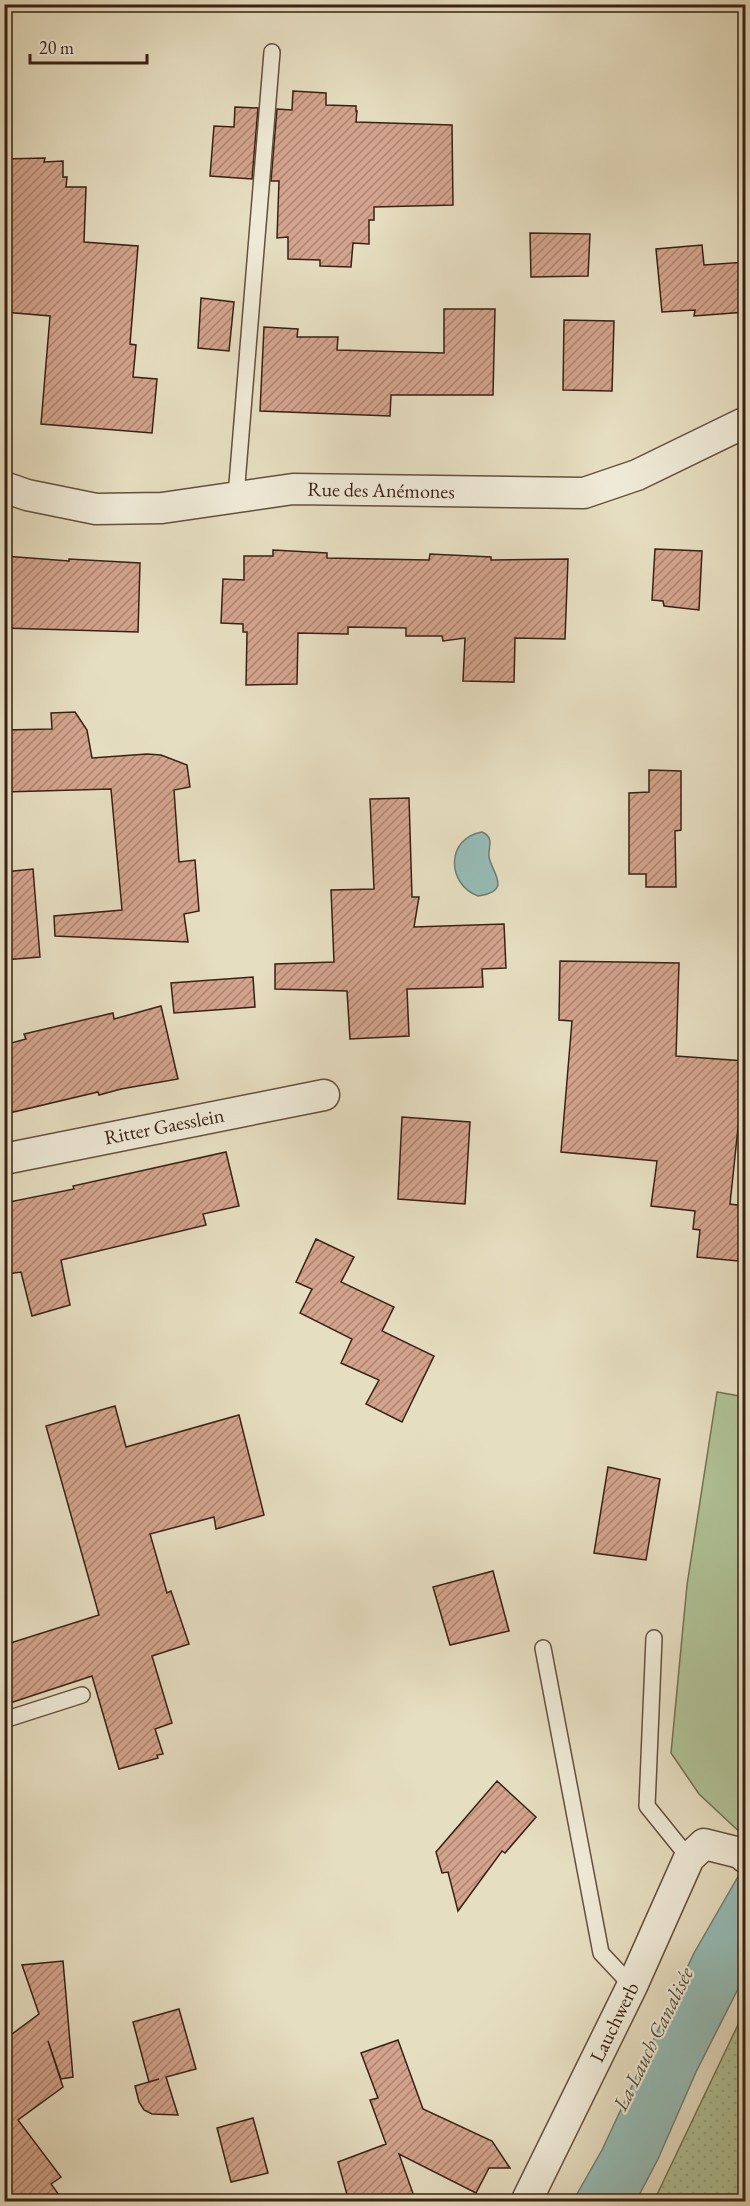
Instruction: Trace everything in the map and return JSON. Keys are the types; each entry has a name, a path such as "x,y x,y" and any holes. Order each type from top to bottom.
{"street":[{"name":"Rue des Anémones","path":"4,487 27,495 96,509 162,508 293,489 584,492 637,476 746,422"},
{"name":"Ritter Gaesslein","path":"4,1159 324,1095"},
{"path":"697,1851 743,1856"},
{"name":"Lauchwerb","path":"526,2202 697,1851"}],"lane":[{"path":"236,496 272,52"},
{"path":"654,1638 647,1806 697,1851"},
{"path":"543,1648 601,1953 632,1986"},
{"path":"4,1720 82,1695"}],"green space":[{"path":"717,1392 745,1397 745,1837 699,1794 671,1753 687,1585"},
{"path":"745,2010 745,2201 654,2201"}],"water":[{"path":"482,832 490,840 489,857 498,886 489,894 478,896 460,882 455,862 456,852 462,843 470,836"},
{"path":"739,1875 745,1880 745,1975 696,2072 658,2159 636,2201 573,2201 602,2150 694,1953"}],"building":[{"path":"293,91 326,93 326,105 356,106 356,122 452,125 453,205 374,207 374,220 369,220 369,244 353,243 351,267 320,266 320,260 288,259 288,237 277,238 279,181 271,181 277,109 292,110"},
{"path":"235,107 258,108 252,179 210,176 214,126 234,127"},
{"path":"45,158 44,162 63,161 63,177 67,177 66,187 86,187 84,242 138,246 130,344 136,345 133,377 157,379 152,433 41,424 50,316 4,312 4,159"},
{"path":"530,233 590,234 588,276 531,277"},
{"path":"702,245 704,265 746,262 746,312 694,316 695,310 662,312 656,249"},
{"path":"201,298 234,302 229,351 198,348"},
{"path":"444,309 495,309 493,395 391,395 390,416 260,411 264,327 298,329 297,337 338,337 337,350 444,353"},
{"path":"564,320 614,321 612,391 563,390"},
{"path":"655,549 702,551 699,610 664,606 663,601 652,600"},
{"path":"273,550 327,553 327,558 429,560 430,554 491,557 491,560 568,559 565,639 515,638 514,682 463,681 465,638 443,641 442,636 406,636 406,628 348,627 348,634 298,633 297,684 246,685 247,632 243,632 243,624 221,623 223,579 244,580 244,556 273,556"},
{"path":"4,556 140,563 138,632 4,628"},
{"path":"75,712 87,730 92,758 161,755 187,765 190,787 174,790 179,862 195,860 199,911 184,914 188,942 55,936 54,916 122,910 111,789 4,792 4,730 52,729 51,713"},
{"path":"649,770 681,771 681,830 675,831 676,887 646,887 646,874 629,874 629,793 649,792"},
{"path":"409,798 412,897 419,897 414,927 504,924 506,968 482,969 483,987 407,989 409,1036 350,1039 347,991 275,989 275,964 334,962 331,890 374,889 370,799"},
{"path":"33,869 40,957 4,960 4,872"},
{"path":"560,961 679,963 676,1056 745,1061 730,1204 744,1206 738,1261 697,1257 700,1230 693,1229 695,1211 651,1206 657,1161 561,1152 572,1021 559,1020"},
{"path":"253,977 255,1007 174,1013 171,983"},
{"path":"161,1006 178,1079 99,1095 98,1092 9,1113 4,1096 4,1045 26,1039 24,1034 113,1013 114,1019"},
{"path":"402,1117 470,1122 465,1204 398,1199"},
{"path":"226,1152 239,1206 203,1214 206,1225 61,1260 70,1305 32,1316 21,1272 8,1274 4,1257 4,1203 74,1189 73,1186"},
{"path":"316,1239 354,1257 341,1282 394,1307 382,1331 434,1356 402,1422 366,1404 379,1380 341,1363 352,1339 300,1313 312,1289 296,1282"},
{"path":"115,1406 126,1447 239,1415 264,1515 216,1529 214,1517 150,1534 167,1593 171,1591 189,1644 152,1656 172,1723 155,1729 163,1754 157,1755 158,1758 119,1769 92,1676 4,1705 4,1645 99,1615 46,1426"},
{"path":"608,1467 660,1479 646,1560 594,1553"},
{"path":"493,1571 509,1631 450,1645 433,1587"},
{"path":"497,1781 536,1817 505,1853 502,1851 458,1911 448,1872 442,1873 436,1852"},
{"path":"63,1961 73,2077 61,2079 48,2041 63,2087 18,2120 61,2177 51,2184 64,2202 4,2202 4,2040 39,2014 22,1965"},
{"path":"179,2009 196,2069 166,2077 178,2115 152,2114 144,2110 139,2102 135,2086 149,2082 133,2022"},
{"path":"398,2040 423,2109 492,2141 510,2168 489,2168 476,2193 399,2154 416,2202 349,2202 338,2162 386,2144 370,2100 378,2098 361,2053"},
{"path":"253,2118 268,2173 231,2182 217,2128"}],"water label":[{"name":"La Lauch Canalisée","path":"653,2039"}]}
